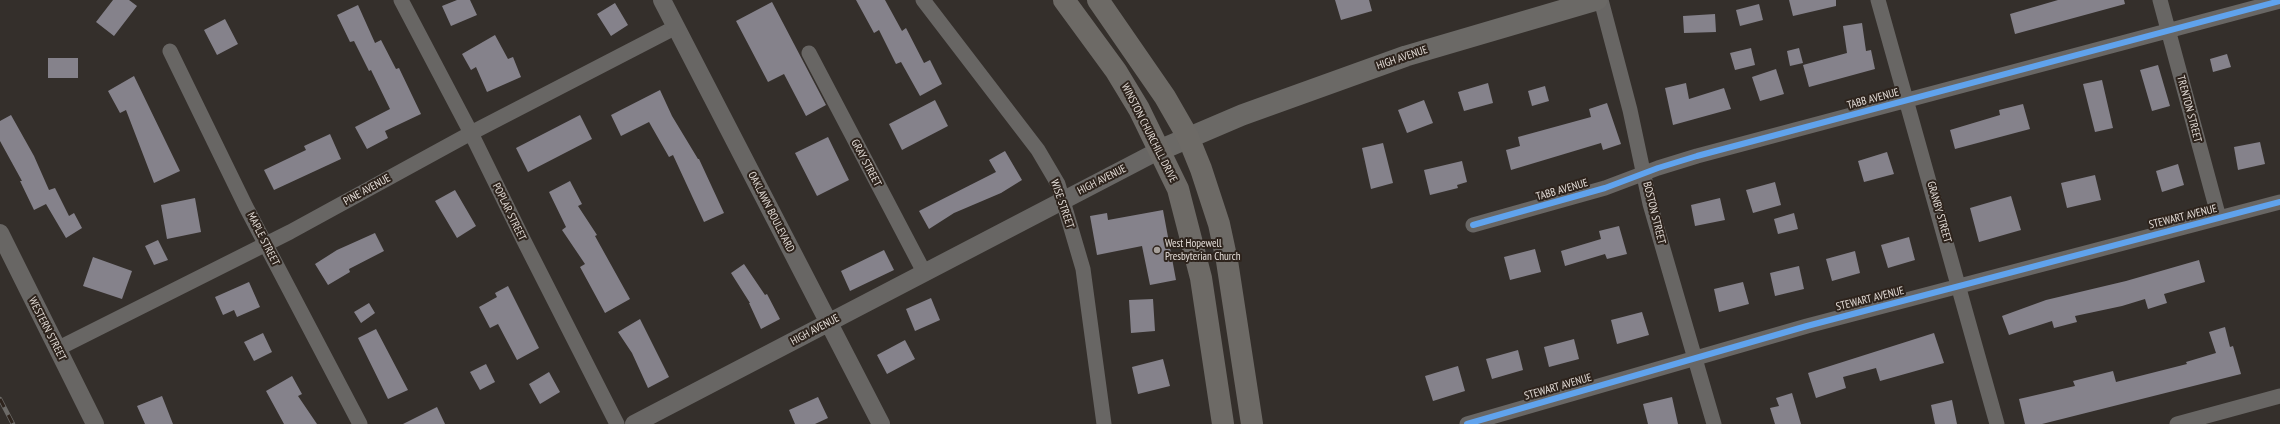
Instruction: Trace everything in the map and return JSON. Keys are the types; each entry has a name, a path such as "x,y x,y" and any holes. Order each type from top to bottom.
{"highway":[{"name":"WINSTON CHURCHILL DRIVE","path":"1064,0 1116,71 1160,150 1178,188 1200,271 1211,335 1223,424"},
{"path":"1098,0 1165,97 1188,137 1201,169 1219,224 1227,261 1252,424"}],"main road":[{"name":"HIGH AVENUE","path":"1160,150 1242,115 1406,56 1597,0"}],"street":[{"name":"POPLAR STREET","path":"401,0 471,133 617,424"},
{"name":"OAKLAWN BOULEVARD","path":"662,0 881,424"},
{"name":"WISE STREET","path":"923,0 1038,150 1058,184 1083,269 1104,424"},
{"name":"BOSTON STREET","path":"1601,0 1645,173 1650,204 1714,424"},
{"name":"GRANBY STREET","path":"1878,0 1960,286 1997,424"},
{"name":"TRENTON STREET","path":"2160,0 2219,218"},
{"name":"TABB AVENUE","path":"1473,225 1605,188 1697,156 2280,1"},
{"name":"PINE AVENUE","path":"57,350 265,244 471,133 676,27"},
{"name":"MAPLE STREET","path":"170,52 265,244 360,424"},
{"name":"GRAY STREET","path":"809,53 924,272"},
{"name":"HIGH AVENUE","path":"634,424 829,324 924,272 1160,150"},
{"name":"STEWART AVENUE","path":"1467,424 1807,326 2280,202"},
{"name":"WESTERN STREET","path":"0,233 95,424"},
{"path":"2177,424 2280,396"}],"building":[{"path":"113,0 129,0 137,6 114,36 96,22"},
{"path":"457,0 470,0 477,15 451,26 442,6"},
{"path":"856,0 885,0 902,31 906,28 924,63 930,60 942,84 920,96 901,62 896,64 879,30 874,33"},
{"path":"1335,0 1369,0 1372,11 1341,20"},
{"path":"1789,0 1836,0 1836,6 1793,16"},
{"path":"2058,0 2124,0 2125,4 2015,34 2010,14"},
{"path":"772,2 826,105 806,116 784,74 768,82 736,21"},
{"path":"615,3 628,25 611,36 597,14"},
{"path":"1759,4 1763,20 1740,26 1736,10"},
{"path":"358,5 375,43 381,40 396,69 399,68 421,114 385,131 388,138 367,149 355,127 390,109 371,70 369,71 354,41 350,42 337,15"},
{"path":"1715,14 1716,32 1684,33 1683,16"},
{"path":"225,19 238,44 217,55 204,30"},
{"path":"1862,23 1866,51 1871,50 1875,69 1809,87 1803,65 1847,53 1843,26"},
{"path":"495,35 508,59 513,57 521,77 487,92 476,67 471,70 462,54"},
{"path":"1751,48 1755,65 1735,70 1730,53"},
{"path":"1799,48 1803,63 1790,66 1787,51"},
{"path":"2227,54 2231,67 2213,72 2210,59"},
{"path":"48,58 78,58 78,78 48,78"},
{"path":"2158,65 2170,106 2152,111 2140,70"},
{"path":"1776,69 1784,94 1760,101 1752,77"},
{"path":"134,76 180,171 154,183 126,110 120,113 108,91"},
{"path":"2102,80 2113,128 2095,132 2083,84"},
{"path":"1488,83 1493,103 1464,111 1458,92"},
{"path":"1686,83 1689,99 1724,88 1731,109 1673,125 1665,88"},
{"path":"1545,86 1549,101 1532,106 1528,91"},
{"path":"660,90 672,116 699,159 724,213 704,222 673,155 669,157 649,122 621,136 611,115"},
{"path":"935,100 948,126 902,150 889,124"},
{"path":"1424,100 1433,123 1407,133 1398,110"},
{"path":"1607,103 1621,144 1603,150 1601,143 1511,170 1506,150 1520,146 1518,137 1591,117 1589,109"},
{"path":"2023,104 2030,129 1955,149 1950,130 2000,115 1999,110"},
{"path":"11,115 34,156 49,190 55,188 69,216 74,213 82,228 66,238 46,204 34,210 20,181 22,181 0,141 0,121"},
{"path":"580,115 592,139 528,172 516,148"},
{"path":"330,134 341,159 274,190 264,170 306,150 304,146"},
{"path":"828,137 849,180 817,196 795,153"},
{"path":"2260,142 2265,164 2238,170 2234,147"},
{"path":"1383,143 1393,183 1371,189 1362,148"},
{"path":"1005,151 1022,180 1001,193 954,213 929,229 919,211 996,172 989,160"},
{"path":"1887,152 1894,174 1864,182 1858,161"},
{"path":"1462,161 1467,182 1457,185 1458,188 1430,195 1424,170"},
{"path":"2178,164 2184,185 2162,192 2156,171"},
{"path":"2095,175 2101,200 2067,208 2061,183"},
{"path":"570,181 582,204 578,206 597,235 595,236 630,299 605,313 580,267 585,264 562,230 566,227 549,192"},
{"path":"1775,182 1781,205 1753,213 1746,190"},
{"path":"455,190 476,226 457,238 435,201"},
{"path":"2011,196 2021,230 1979,242 1970,208"},
{"path":"195,198 201,232 167,239 161,205"},
{"path":"1720,198 1725,220 1695,226 1691,205"},
{"name":"West Hopewell Presbyterian Church","path":"1163,210 1176,280 1150,285 1142,246 1097,255 1090,216 1107,213 1108,220"},
{"path":"1794,213 1798,229 1778,234 1774,219"},
{"path":"1619,226 1627,254 1607,259 1605,254 1565,266 1561,251 1601,239 1599,231"},
{"path":"375,233 384,251 349,269 350,272 328,285 315,264 337,250"},
{"path":"1909,237 1915,260 1888,268 1881,245"},
{"path":"158,240 168,260 154,265 145,246"},
{"path":"1535,249 1541,272 1510,280 1504,257"},
{"path":"884,250 894,270 850,291 841,271"},
{"path":"1855,251 1860,273 1832,281 1826,259"},
{"path":"93,257 132,271 122,299 83,286"},
{"path":"2199,260 2205,282 2164,294 2167,303 2148,309 2145,299 2122,306 2075,316 2077,322 2054,328 2052,321 2009,335 2002,316 2046,300 2126,281"},
{"path":"744,264 765,295 767,294 780,319 761,329 750,303 731,273"},
{"path":"1799,266 1804,289 1775,296 1770,273"},
{"path":"249,282 260,307 237,317 234,310 223,315 215,297"},
{"path":"1743,282 1749,304 1719,312 1714,289"},
{"path":"508,286 539,348 517,360 498,324 490,328 479,307 497,297 495,293"},
{"path":"931,298 940,320 915,331 906,309"},
{"path":"1153,299 1155,331 1131,333 1129,300"},
{"path":"369,303 375,313 361,323 354,312"},
{"path":"1642,312 1649,335 1617,344 1611,320"},
{"path":"640,319 669,377 648,388 632,353 618,332"},
{"path":"2225,327 2230,347 2233,346 2241,374 2042,424 2025,424 2019,399 2075,386 2073,381 2113,371 2116,382 2187,364 2186,362 2216,353 2209,332"},
{"path":"376,329 408,390 388,399 358,338"},
{"path":"263,333 272,352 254,361 244,342"},
{"path":"1934,333 1944,363 1880,381 1876,368 1843,377 1846,388 1816,398 1808,373"},
{"path":"1574,339 1579,359 1549,367 1544,347"},
{"path":"905,340 915,359 887,374 877,355"},
{"path":"1518,350 1523,370 1492,379 1486,359"},
{"path":"1163,359 1170,386 1138,394 1132,367"},
{"path":"486,364 495,382 480,390 470,372"},
{"path":"1458,366 1465,391 1433,401 1425,376"},
{"path":"549,372 560,392 540,404 529,384"},
{"path":"292,376 302,394 298,396 317,424 284,424 266,391"},
{"path":"1792,393 1801,424 1775,424 1770,408 1779,406 1776,398"},
{"path":"162,396 173,424 145,424 137,406"},
{"path":"818,397 828,418 815,424 795,424 789,410"},
{"path":"1672,397 1678,424 1648,424 1643,404"},
{"path":"1952,400 1957,424 1935,424 1931,405"},
{"path":"437,407 445,424 403,424"}],"railway":[{"path":"0,399 13,424"}],"cycle path":[{"path":"1473,225 1605,188 1658,168 1697,156 2280,1"},
{"path":"1467,424 1807,326 2280,202"}],"place":[{"name":"West Hopewell Presbyterian Church","path":"1157,250"}]}
